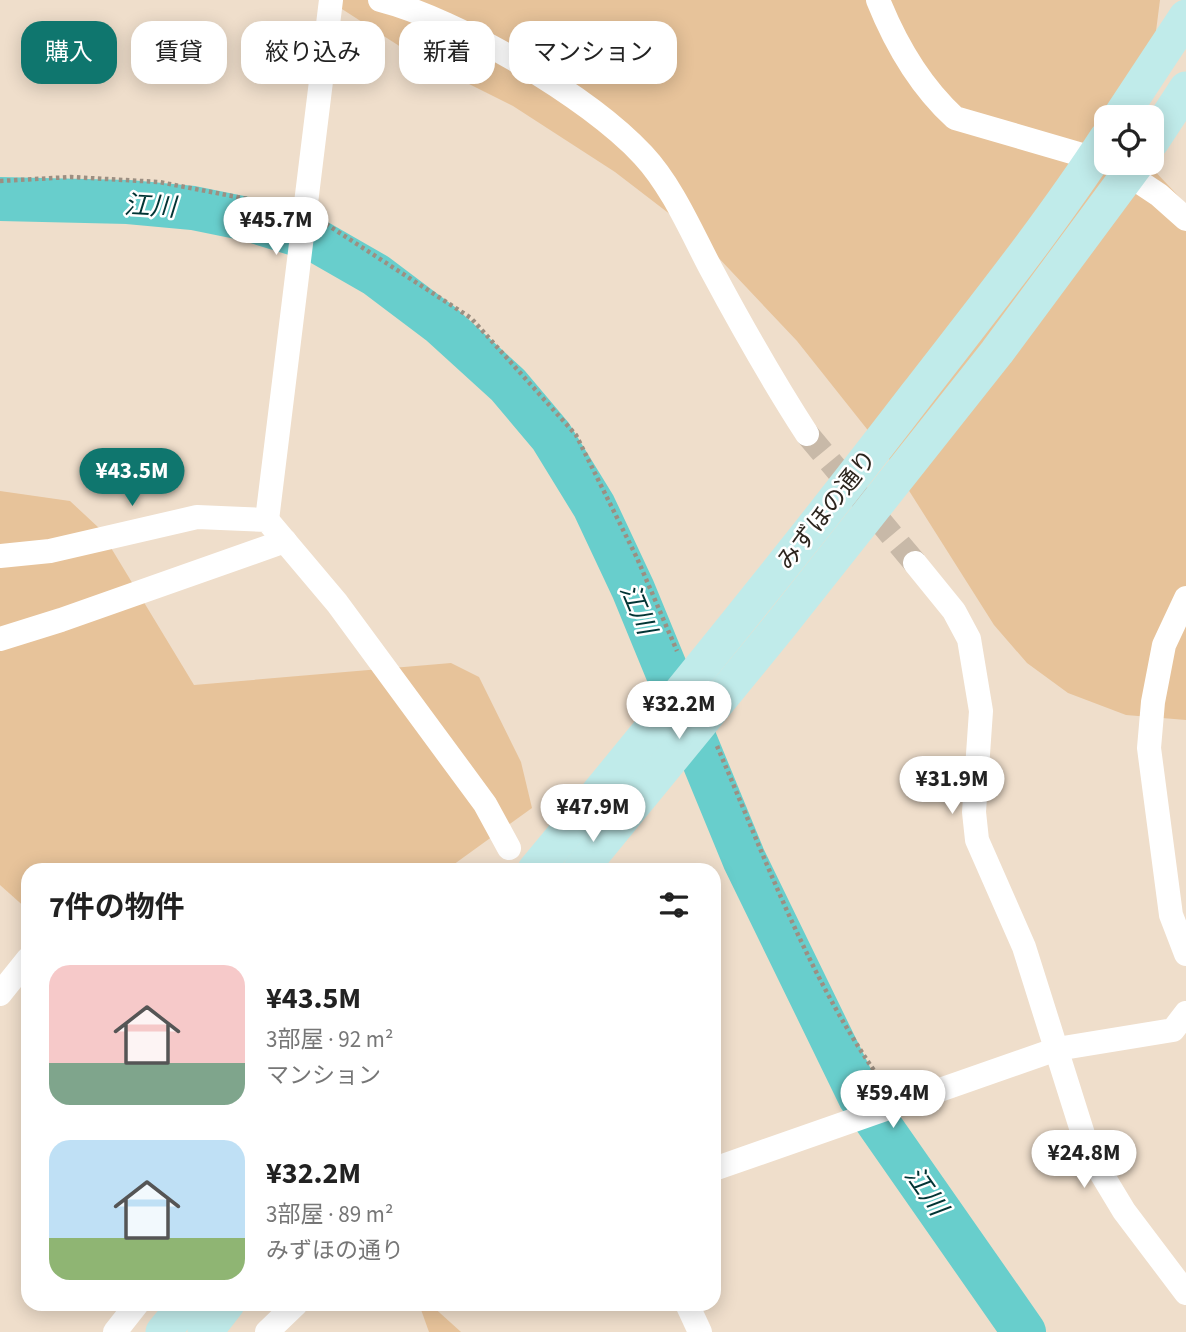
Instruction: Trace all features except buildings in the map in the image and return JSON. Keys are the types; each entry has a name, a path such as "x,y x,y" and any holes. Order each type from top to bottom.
{"street":[{"path":"267,520 331,0"},
{"path":"380,0 397,4 491,47 581,101 644,156 680,210 763,365 807,434"},
{"path":"878,0 895,43 936,100 955,117 1094,155"},
{"path":"1128,105 1186,17"},
{"path":"1164,123 1186,89"},
{"name":"みずほの通り","path":"584,863 622,792 705,669 997,352 1104,175"},
{"path":"1132,175 1186,219"},
{"path":"0,556 50,551 197,517 267,520 337,603 485,804 509,848"},
{"path":"0,639 285,541"},
{"path":"915,563 954,611 969,639 981,711 974,812 977,840 1024,947 1089,1153 1124,1212 1186,1293"},
{"path":"1186,598 1164,645 1153,702 1149,748 1171,915 1186,954"},
{"name":"みずほの通り","path":"543,863 622,792"},
{"path":"0,994 21,968"},
{"path":"721,1167 1057,1049 1173,1030 1186,1013"},
{"path":"115,1332 132,1311"},
{"path":"163,1332 180,1311"},
{"path":"205,1332 222,1311"},
{"path":"267,1332 289,1311"},
{"path":"690,1311 700,1332"}],"path":[{"path":"0,181 71,177 159,182 305,210 471,318 576,435 637,558 705,669"},
{"path":"716,744 785,911 860,1051 898,1104"}],"shaded area":[{"path":"328,0 1160,0 1147,105 1094,105 1094,175 1158,175 1186,204 1186,720 1126,715 1068,693 1027,663 994,625 882,448 797,341 697,235 615,172 513,106 469,84 495,84 495,21 399,21 399,46 385,37 385,21 361,21"},
{"path":"0,491 70,501 99,528 194,685 451,663 479,677 521,762 532,808 456,863 21,863 21,904 0,885"},
{"path":"422,1311 438,1311 461,1332 429,1332"}],"waterway":[{"name":"江川","path":"0,199 128,202 193,208 247,219 315,240 376,275 441,324 508,385 551,436 594,506 633,589 744,859 860,1097 1024,1332"}],"tunnel":[{"path":"807,434 915,563"}]}
